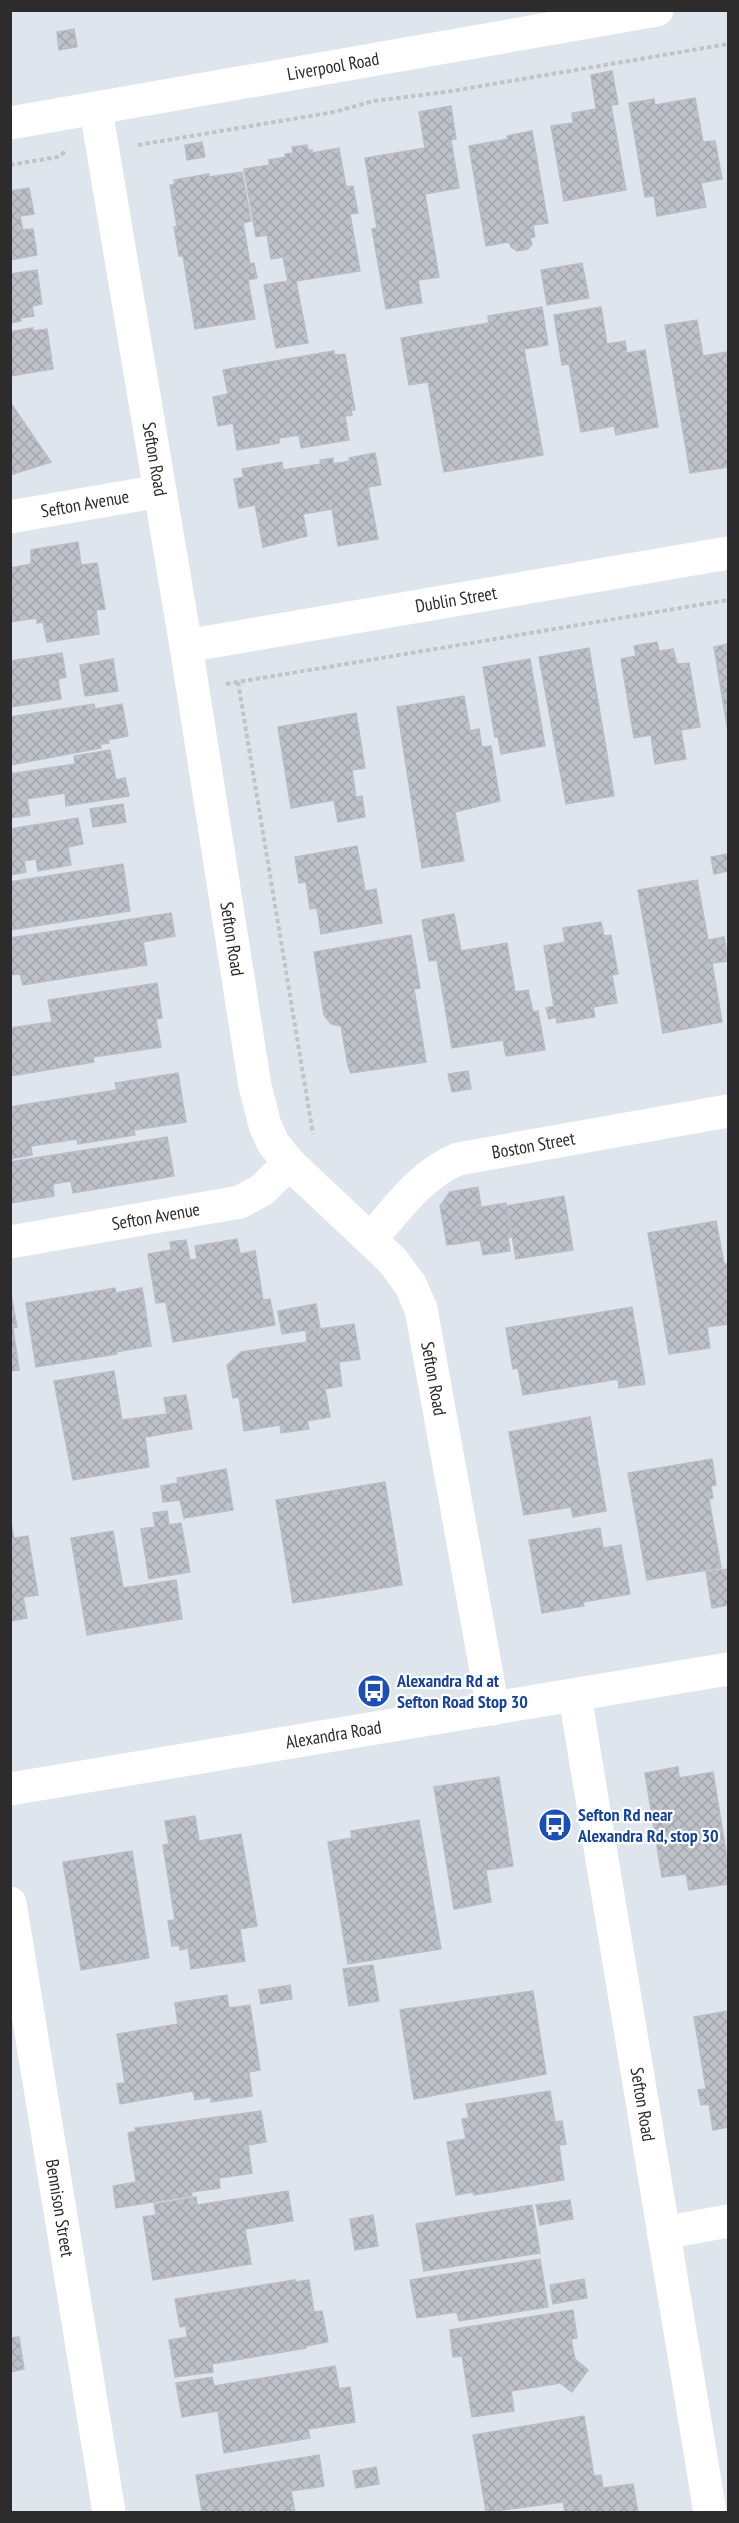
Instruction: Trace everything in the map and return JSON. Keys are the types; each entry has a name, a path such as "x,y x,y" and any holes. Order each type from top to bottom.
{"street":[{"name":"Liverpool Road","path":"10,123 96,110 525,22 657,10"},
{"name":"Sefton Road","path":"96,110 186,646 255,1086 265,1125 273,1143 289,1163 392,1260 410,1284 421,1309 492,1709"},
{"name":"Sefton Avenue","path":"10,517 160,491"},
{"name":"Dublin Street","path":"186,646 729,554"},
{"name":"Boston Street","path":"371,1239 411,1192 444,1165 458,1159 729,1111"},
{"name":"Sefton Avenue","path":"10,1242 240,1202 262,1190 289,1163"},
{"name":"Alexandra Road","path":"10,1789 729,1669"},
{"name":"Sefton Road","path":"575,1696 710,2512"},
{"name":"Bennison Street","path":"10,1903 109,2512"},
{"path":"663,2233 729,2222"}],"path":[{"path":"136,145 334,112 374,101 446,92 729,44"},
{"path":"10,165 57,157 64,152"},
{"path":"226,684 729,600"},
{"path":"238,682 314,1143"}],"building":[{"path":"74,29 77,47 59,50 57,32"},
{"path":"612,71 618,104 611,105 626,190 564,201 551,126 573,123 572,113 596,109 591,75"},
{"path":"695,98 703,142 715,141 722,179 701,183 706,207 657,216 654,196 645,197 629,103 654,99 655,105"},
{"path":"451,106 456,139 451,140 459,188 425,194 439,277 418,280 422,303 386,309 372,229 377,228 365,158 425,148 419,112"},
{"path":"532,131 548,223 533,225 535,237 530,238 532,244 528,249 517,251 511,247 509,242 486,246 469,146 508,139 507,136"},
{"path":"202,142 205,157 187,160 185,145"},
{"path":"307,145 308,150 312,150 312,153 339,148 346,187 353,186 358,213 350,214 360,271 296,281 308,343 276,348 264,285 288,281 283,257 271,259 267,235 256,237 244,169 269,165 269,160 286,157 285,154 293,153 292,147"},
{"path":"242,172 251,221 243,223 250,264 254,263 257,278 248,280 255,319 195,329 183,256 179,256 170,185 175,184 174,180 209,174 209,177"},
{"path":"29,188 34,214 20,216 23,230 33,229 37,255 10,260 10,191"},
{"path":"582,263 589,298 547,305 541,270"},
{"path":"37,270 42,304 32,306 34,316 20,318 21,321 10,323 10,274"},
{"path":"542,307 548,345 524,349 543,455 444,472 428,382 409,385 401,338 489,323 488,316"},
{"path":"601,307 607,344 625,341 627,353 645,350 658,427 616,435 614,426 581,432 569,364 562,365 554,315"},
{"path":"697,320 703,356 726,352 728,363 728,467 690,473 665,325"},
{"path":"33,328 33,331 47,329 53,369 10,376 10,332"},
{"path":"334,351 334,355 345,354 355,410 351,410 352,415 345,416 349,440 301,448 299,435 279,438 279,443 237,450 233,423 218,426 213,397 228,394 223,370"},
{"path":"10,402 51,462 10,475"},
{"path":"375,453 381,485 368,487 378,539 338,546 332,509 303,514 307,536 263,547 255,505 239,508 234,479 244,477 242,469 282,462 283,470 321,464 320,460 333,458 333,464"},
{"path":"78,542 81,565 97,563 105,609 96,610 99,634 47,642 43,622 37,623 37,618 10,622 10,568 31,564 31,550"},
{"path":"657,642 659,651 673,649 677,664 689,663 700,727 681,730 686,759 655,764 651,735 634,738 621,659 636,656 634,646"},
{"path":"728,644 728,732 714,647"},
{"path":"589,648 614,796 566,804 539,657"},
{"path":"62,653 66,677 58,679 61,699 10,707 10,661"},
{"path":"113,659 118,691 85,696 80,665"},
{"path":"530,659 545,746 501,754 498,737 495,737 483,667"},
{"path":"464,696 470,731 479,729 482,747 491,746 500,801 455,812 464,861 422,868 397,707"},
{"path":"94,704 95,709 122,704 128,736 108,740 109,743 100,744 101,748 10,765 10,717"},
{"path":"356,713 365,768 352,770 356,797 362,796 365,817 338,822 334,800 291,808 278,727"},
{"path":"110,750 116,780 125,778 129,796 66,806 65,793 27,799 30,815 10,818 10,774 75,764 74,756"},
{"path":"123,804 126,822 93,827 90,809"},
{"path":"78,818 83,844 68,847 71,865 38,871 36,859 24,861 26,872 10,875 10,829"},
{"path":"357,846 365,891 376,889 382,923 321,934 317,908 310,909 306,882 299,883 295,857"},
{"path":"728,854 728,871 714,874 711,857"},
{"path":"123,864 130,911 10,930 10,882"},
{"path":"697,880 708,940 724,937 728,961 712,963 722,1022 663,1033 638,890"},
{"path":"171,913 175,936 143,942 147,965 23,985 20,974 10,975 10,938"},
{"path":"454,914 461,951 507,943 515,992 528,990 533,1012 538,1011 545,1050 506,1056 503,1040 452,1048 437,960 429,961 422,920"},
{"path":"601,922 604,936 611,935 618,974 612,975 617,1003 593,1007 595,1017 557,1023 556,1017 549,1019 546,1008 554,1006 544,946 565,942 563,928"},
{"path":"411,935 420,988 414,989 426,1062 351,1073 341,1026 331,1024 324,1015 314,952"},
{"path":"157,983 162,1018 156,1019 161,1047 93,1057 94,1062 10,1076 10,1028 52,1022 48,1000"},
{"path":"468,1071 471,1089 452,1092 448,1074"},
{"path":"178,1073 186,1122 134,1130 135,1135 78,1144 77,1139 31,1146 32,1155 10,1159 10,1107 117,1090 115,1083"},
{"path":"167,1137 174,1176 73,1193 71,1181 53,1184 54,1196 10,1203 10,1162"},
{"path":"478,1187 481,1207 458,1211 463,1243 447,1245 440,1206 450,1192"},
{"path":"564,1196 573,1250 516,1259 507,1206"},
{"path":"506,1203 512,1237 508,1237 510,1251 483,1255 480,1240 463,1243 458,1211"},
{"path":"716,1221 724,1264 728,1264 728,1324 707,1327 710,1348 669,1354 648,1233"},
{"path":"237,1239 240,1254 255,1251 263,1300 270,1299 275,1325 173,1342 166,1302 156,1303 148,1254 171,1250 170,1242 186,1240 190,1260 197,1259 195,1246"},
{"path":"115,1288 116,1293 142,1288 151,1346 36,1367 26,1303"},
{"path":"10,1289 17,1327 13,1328 19,1370 10,1371"},
{"path":"316,1304 320,1328 282,1334 278,1311"},
{"path":"632,1307 645,1384 619,1388 618,1379 523,1395 518,1368 513,1369 506,1328"},
{"path":"354,1324 360,1359 339,1362 342,1386 325,1389 330,1417 307,1421 309,1429 281,1433 280,1425 244,1431 239,1397 233,1398 227,1365 241,1352 307,1342 306,1331"},
{"path":"114,1371 122,1420 167,1414 164,1398 186,1395 192,1429 145,1437 149,1467 73,1480 54,1381"},
{"path":"590,1417 606,1511 573,1517 571,1507 524,1515 509,1432"},
{"path":"712,1459 716,1485 711,1486 713,1498 709,1499 721,1568 647,1580 628,1473"},
{"path":"226,1469 233,1510 184,1518 180,1500 163,1502 161,1486 178,1483 177,1478"},
{"path":"385,1482 402,1585 293,1603 276,1500"},
{"path":"167,1511 169,1525 181,1523 190,1572 149,1579 141,1529 155,1527 153,1513"},
{"path":"10,1518 14,1538 28,1536 38,1595 23,1597 27,1618 10,1621"},
{"path":"600,1528 603,1548 621,1545 630,1594 583,1602 584,1606 542,1613 529,1540"},
{"path":"113,1531 123,1588 176,1580 182,1619 87,1635 71,1538"},
{"path":"728,1569 728,1605 712,1608 706,1572"},
{"path":"678,1767 679,1778 713,1772 728,1864 728,1884 689,1890 686,1874 662,1877 645,1773"},
{"path":"499,1777 513,1866 486,1870 491,1902 454,1909 434,1787"},
{"path":"195,1816 199,1841 241,1834 257,1926 240,1929 245,1961 191,1969 188,1948 180,1950 179,1945 172,1946 168,1921 175,1920 163,1845 169,1844 165,1821"},
{"path":"419,1820 441,1949 348,1964 328,1842 352,1838 351,1831"},
{"path":"132,1851 149,1958 81,1970 63,1862"},
{"path":"373,1965 379,2001 349,2006 343,1969"},
{"path":"290,1985 292,1999 261,2004 259,1990"},
{"path":"533,1991 546,2074 414,2099 400,2010"},
{"path":"227,1995 229,2008 250,2005 260,2070 249,2072 252,2096 211,2102 211,2097 195,2100 193,2091 120,2104 117,2084 125,2083 117,2034 178,2024 175,2003"},
{"path":"728,2011 728,2127 713,2130 709,2104 701,2105 698,2090 706,2089 694,2017"},
{"path":"550,2091 555,2122 562,2121 566,2144 559,2145 564,2180 474,2195 473,2192 456,2195 447,2142 466,2139 462,2119 469,2118 466,2104"},
{"path":"261,2111 266,2142 248,2145 252,2173 219,2178 220,2188 191,2192 192,2196 116,2208 113,2186 136,2182 128,2133 136,2131 135,2128"},
{"path":"288,2191 293,2221 245,2229 251,2264 153,2280 143,2217 156,2215 154,2204 196,2197 197,2205"},
{"path":"570,2200 573,2219 540,2225 536,2205"},
{"path":"532,2205 540,2253 424,2271 416,2224"},
{"path":"373,2215 378,2246 355,2250 350,2219"},
{"path":"540,2259 548,2307 459,2321 457,2312 417,2318 410,2280"},
{"path":"584,2279 587,2298 553,2304 550,2285"},
{"path":"295,2280 295,2282 309,2280 314,2312 322,2311 328,2342 212,2364 213,2372 175,2377 169,2340 187,2337 186,2326 180,2327 175,2299"},
{"path":"573,2310 577,2338 571,2339 575,2359 588,2370 572,2392 560,2383 511,2391 514,2411 472,2417 462,2356 453,2357 450,2330"},
{"path":"19,2337 24,2369 10,2372 10,2338"},
{"path":"335,2366 339,2389 350,2387 355,2422 308,2429 310,2438 224,2453 218,2411 182,2417 176,2383 212,2377 214,2386"},
{"path":"584,2416 594,2476 601,2475 603,2488 633,2484 638,2512 565,2512 563,2502 486,2512 473,2435"},
{"path":"319,2455 324,2486 291,2491 295,2512 202,2512 196,2475"},
{"path":"376,2467 379,2484 356,2488 353,2471"}],"place":[{"name":"Alexandra Rd at Sefton Road Stop 30","path":"374,1691"},
{"name":"Sefton Rd near Alexandra Rd, stop 30","path":"555,1825"}]}
